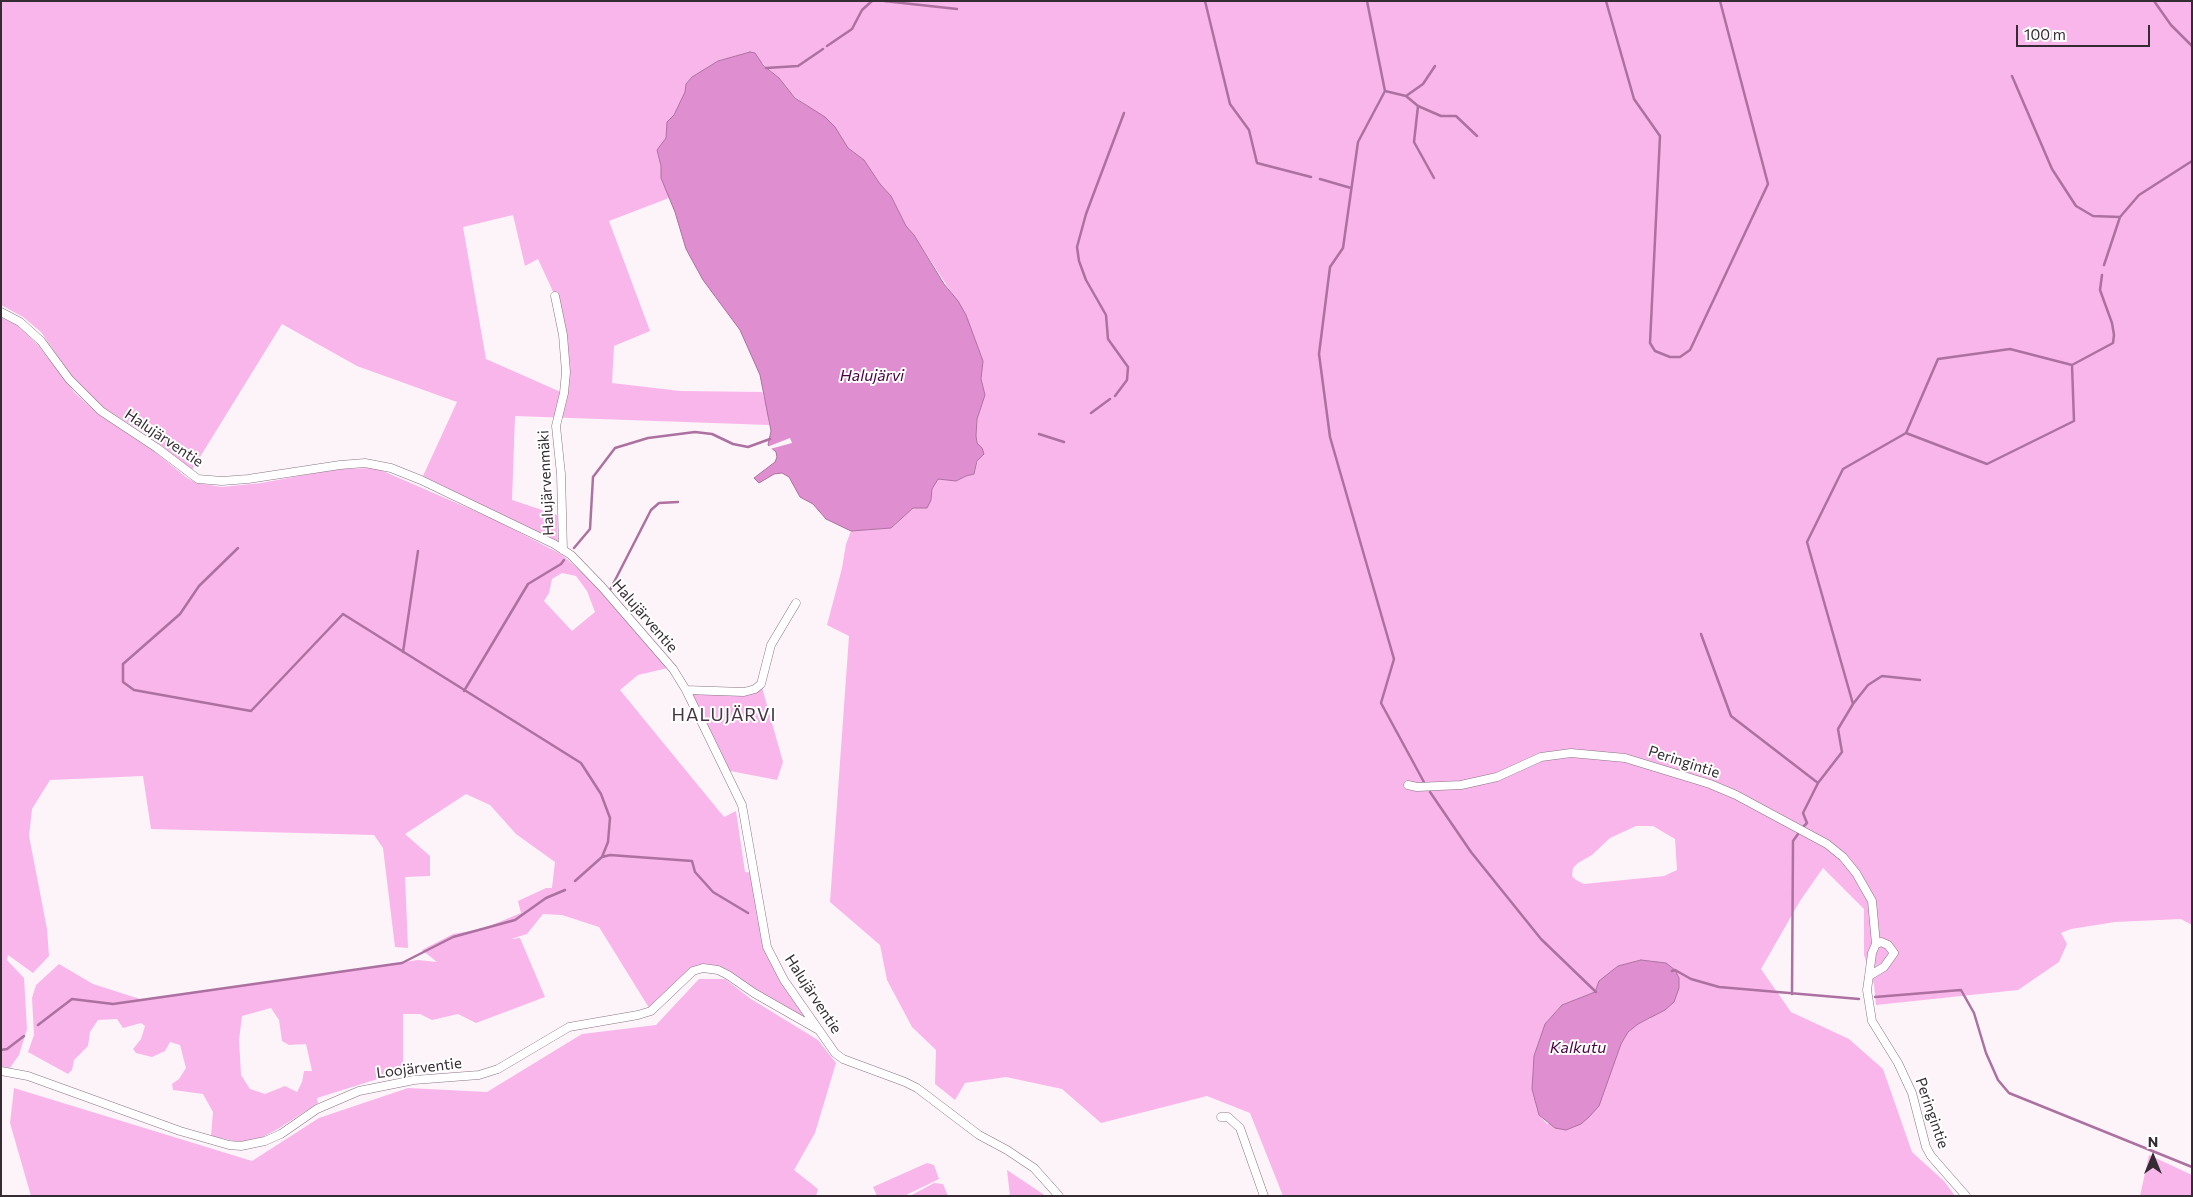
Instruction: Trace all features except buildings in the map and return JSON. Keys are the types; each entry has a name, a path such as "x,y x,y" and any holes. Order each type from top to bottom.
{"street":[{"name":"Halujärvenmäki","path":"555,296 563,335 566,372 564,393 556,426 561,474 563,550"},
{"name":"Halujärventie","path":"1,312 20,322 41,341 69,379 101,411 157,448 198,479 222,481 248,479 365,463 391,468 430,484 563,550 602,587 673,668 686,690 742,805 767,946 784,980 835,1053 843,1059 918,1088 979,1135 1007,1150 1034,1168 1059,1196"},
{"path":"686,690 744,692 756,689 761,684 771,645 796,603"},
{"name":"Peringintie","path":"1408,785 1417,787 1461,785 1497,777 1541,757 1571,752 1625,758 1710,784 1736,795 1827,844 1844,857 1856,873 1872,901 1876,944 1867,996 1872,1021 1898,1063 1912,1093 1926,1147 1931,1156 1966,1196"},
{"path":"1869,976 1884,967 1894,953 1888,945 1881,942 1876,944"},
{"name":"Loojärventie","path":"1,1071 28,1076 180,1130 229,1145 242,1146 265,1141 281,1134 317,1109 359,1090 414,1080 479,1075 498,1069 569,1027 651,1011 694,971 703,968 718,970 728,975 754,993 819,1030"},
{"path":"1221,1117 1228,1117 1240,1128 1264,1196"}],"shaded area":[{"path":"1,1 2192,1 2192,925 2181,919 2115,922 2071,929 2061,933 2067,944 2059,962 2018,990 1876,1005 1874,984 1864,955 1864,909 1823,868 1800,901 1761,969 1791,1012 1849,1039 1883,1069 1912,1152 1944,1181 1955,1196 1283,1196 1250,1113 1207,1096 1101,1123 1062,1089 1006,1077 965,1083 955,1100 935,1084 936,1050 912,1027 887,980 880,945 830,902 849,636 827,625 842,568 846,544 851,531 891,528 913,508 931,500 932,489 938,478 956,481 974,474 982,448 977,443 976,436 977,419 985,395 981,380 983,361 966,315 914,235 906,226 891,196 880,184 864,160 848,148 809,107 795,97 779,78 750,52 718,61 692,77 686,84 685,92 674,115 667,122 666,138 657,150 661,166 661,178 669,198 609,221 650,331 614,346 612,383 680,391 762,392 768,410 769,425 515,416 512,500 557,515 558,543 423,476 457,402 357,366 282,324 192,470 149,436 104,408 75,381 41,332 23,317 1,305","holes":["513,215 525,266 538,259 555,296 566,372 563,393 486,359 463,227","1636,826 1653,826 1675,839 1677,870 1664,876 1584,884 1576,880 1572,876 1573,868 1592,855 1610,838","1641,960 1666,963 1651,1018 1638,1024 1628,1032 1621,1044 1599,1106 1547,1124 1539,1115 1532,1089 1534,1056 1545,1024 1562,1005 1595,992 1599,981 1618,966"]},
{"path":"1,317 18,326 37,344 75,393 98,414 155,452 187,478 197,483 222,487 261,483 337,469 376,468 491,518 561,554 592,581 668,668 638,675 620,690 724,817 736,811 745,872 753,873 767,947 819,1031 718,970 693,971 651,1011 599,927 562,915 543,914 527,934 511,939 520,938 545,997 476,1023 458,1014 432,1020 420,1014 403,1014 403,1071 317,1098 318,1103 278,1129 255,1141 234,1141 211,1136 213,1112 203,1094 173,1090 172,1084 179,1079 186,1068 180,1045 170,1042 165,1051 152,1057 136,1053 133,1049 141,1039 145,1026 141,1023 123,1028 117,1019 98,1020 90,1032 88,1046 74,1060 72,1070 68,1074 28,1052 34,1035 32,998 36,985 59,964 93,984 140,999 153,999 418,960 437,962 422,950 453,934 482,929 521,913 518,901 546,888 552,888 555,862 516,834 490,805 466,794 405,834 430,856 430,876 405,877 408,948 395,947 383,848 374,835 151,829 143,776 50,780 32,809 29,836 47,929 49,956 33,973 8,955 7,960 24,978 27,1029 19,1055 10,1068 1,1066","holes":["562,573 576,576 587,591 595,612 572,631 544,601 549,593 552,579","271,1008 279,1020 282,1041 289,1045 306,1044 312,1071 304,1071 302,1082 297,1092 285,1086 265,1094 250,1089 241,1075 239,1040 242,1016"]},
{"path":"761,684 783,762 777,780 725,770 686,690 744,692"},
{"path":"699,979 725,979 751,999 818,1040 836,1063 815,1133 794,1170 818,1189 816,1196 31,1196 10,1123 14,1088 252,1161 319,1118 408,1088 487,1092 582,1034 656,1025"},
{"path":"2149,1155 2192,1175 2192,1196 2140,1196"},
{"path":"927,1163 934,1165 939,1179 904,1196 877,1196 873,1187"},
{"path":"1007,1170 1046,1196 1010,1196"},
{"path":"934,1183 943,1184 948,1196 910,1196"}],"water":[{"name":"Halujärvi","path":"750,52 755,53 763,65 779,78 795,98 825,117 835,127 848,148 864,160 880,184 891,196 906,226 914,235 944,284 958,301 966,315 983,361 981,379 985,395 977,419 976,436 977,443 982,448 984,454 977,461 974,474 956,481 938,479 932,489 931,500 927,508 913,508 891,528 851,531 826,519 813,504 800,497 789,477 782,473 774,474 759,483 754,478 775,462 777,457 776,452 768,445 771,431 760,375 740,330 703,280 686,249 675,212 661,178 661,166 657,150 666,138 667,122 674,115 685,92 686,84 692,77 718,61"},
{"name":"Kalkutu","path":"1641,960 1666,963 1675,970 1679,978 1679,988 1674,1002 1665,1010 1638,1024 1628,1032 1621,1044 1599,1106 1589,1117 1581,1124 1566,1130 1555,1128 1539,1115 1532,1089 1534,1056 1545,1024 1562,1005 1595,992 1599,981 1618,966"}],"pier":[{"path":"790,438 792,443 770,449 767,447"}],"waterway":[{"path":"827,46 852,29 862,10 872,1"},
{"path":"884,1 957,9"},
{"path":"1205,1 1230,104 1249,130 1257,163 1311,177"},
{"path":"1367,1 1385,91 1358,142 1343,248 1330,267 1319,354 1330,437 1394,659 1381,703 1425,784"},
{"path":"1606,1 1634,99 1660,136 1650,343 1655,351 1670,357 1680,357 1690,350 1768,184 1720,1"},
{"path":"2154,1 2171,25 2192,46"},
{"path":"766,68 798,66 823,49"},
{"path":"1406,96 1423,84 1435,66"},
{"path":"2012,76 2052,169 2076,206 2093,216 2120,217"},
{"path":"1385,91 1406,96 1418,106 1441,116 1456,116 1477,136"},
{"path":"1418,106 1414,142 1434,178"},
{"path":"1115,396 1127,380 1128,367 1108,339 1106,315 1086,280 1079,261 1077,247 1086,214 1124,113"},
{"path":"2104,265 2120,217 2139,195 2192,161"},
{"path":"1320,179 1351,188"},
{"path":"1803,827 1807,823 1803,813 1818,783 1842,752 1838,729 1853,704 1807,542 1843,469 1906,433 1938,359 2010,349 2072,365 2113,343 2112,323 2100,290 2102,275"},
{"path":"1906,433 1987,464 2074,421 2072,365"},
{"path":"1091,413 1110,399"},
{"path":"574,548 590,529 593,477 615,448 648,438 695,432 712,434 733,444 748,447 770,439"},
{"path":"1039,434 1064,442"},
{"path":"609,592 651,510 659,503 678,502"},
{"path":"238,548 199,586 180,614 123,664 123,682 134,690 251,711 343,614 581,763 601,794 610,818 608,842 602,857 575,881"},
{"path":"403,652 418,551"},
{"path":"464,691 528,584 561,564 564,560"},
{"path":"1701,634 1731,716 1818,783"},
{"path":"1853,704 1868,685 1882,676 1920,680"},
{"path":"1430,792 1471,852 1541,939 1596,992"},
{"path":"1792,994 1793,841 1798,834"},
{"path":"602,857 610,855 692,861 695,872 713,892 748,913"},
{"path":"38,1025 72,999 113,1004 402,963 453,937 515,920 546,898 565,890"},
{"path":"1672,971 1675,970 1691,979 1719,987 1859,999"},
{"path":"1875,997 1961,990 1974,1013 1986,1053 1998,1080 2009,1093 2192,1167"},
{"path":"1,1050 7,1049 24,1036"}],"district":[{"name":"HALUJÄRVI","path":"724,715"}]}
